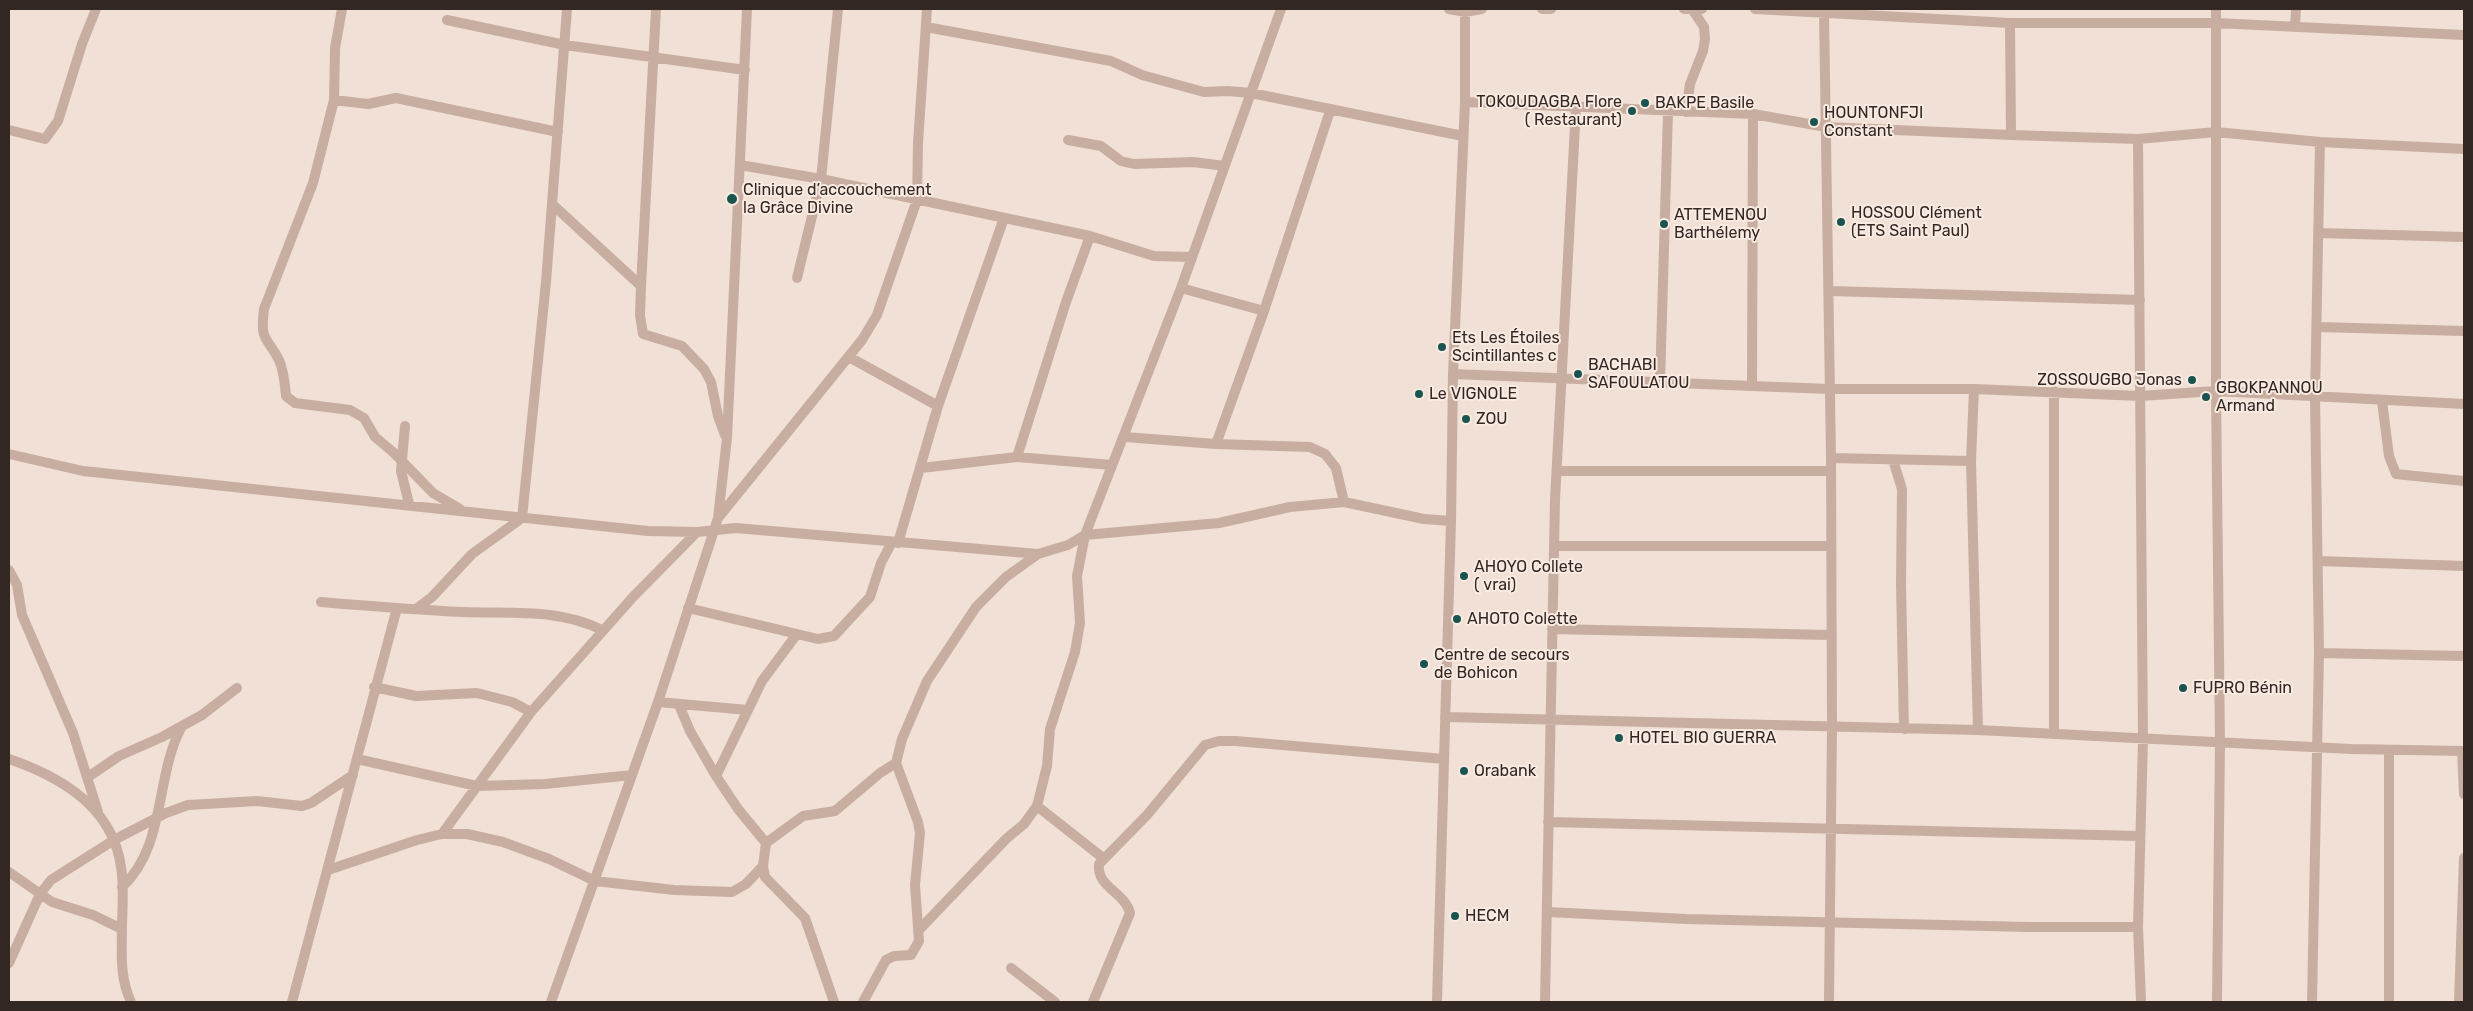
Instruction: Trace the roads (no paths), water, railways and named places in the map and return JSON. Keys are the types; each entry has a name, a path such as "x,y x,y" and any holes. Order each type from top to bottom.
{"street":[{"path":"9,130 45,139 58,121 82,44 96,9"},
{"path":"342,9 335,48 334,100 313,183 264,309 262,327 265,340 280,361 286,396 294,403 350,410 364,418 375,437 401,460 433,493 464,512"},
{"path":"416,609 432,597 472,554 522,518 552,204 567,9"},
{"path":"656,9 641,286 640,315 643,334 682,346 704,369 711,382 718,416 727,438"},
{"path":"551,1002 658,702 717,523 727,438 747,9"},
{"path":"797,278 821,179 838,9"},
{"path":"442,834 531,712 602,630 669,558 697,532 717,523 870,329 877,315 917,200 918,143 927,9"},
{"path":"918,931 1006,839 1024,824 1037,806 1048,766 1050,730 1075,652 1080,623 1077,576 1085,535 1181,288 1281,9"},
{"path":"1449,9 1482,9"},
{"path":"1542,9 1551,9"},
{"path":"1684,9 1702,9"},
{"path":"1686,112 1690,84 1703,51 1705,39 1704,27 1692,9"},
{"path":"1755,9 2010,23 2216,23 2464,35"},
{"path":"2216,9 2216,391 2220,743 2217,1002"},
{"path":"2295,27 2296,9"},
{"path":"1437,1002 1451,521 1453,374 1465,102 1465,10"},
{"path":"1824,13 1830,291 1831,458 1832,829 1828,921 1829,1002"},
{"path":"447,20 565,45 653,59 745,70"},
{"path":"2010,23 2011,136"},
{"path":"926,26 1111,61 1142,75 1204,92 1228,91 1251,93 1330,111 1463,136"},
{"path":"334,100 368,104 396,98 558,132"},
{"path":"1465,102 1668,112 1753,114 1826,127 2011,136 2138,138 2216,132 2320,142 2464,149"},
{"path":"1545,1002 1548,912 1549,720 1554,546 1576,107"},
{"path":"1216,444 1264,311 1330,111"},
{"path":"1660,383 1668,112"},
{"path":"1752,386 1753,114"},
{"path":"2138,138 2143,739 2138,926 2141,1002"},
{"path":"1068,140 1101,146 1121,161 1134,164 1193,162 1225,166"},
{"path":"2312,1002 2319,654 2315,397 2318,328 2320,142"},
{"path":"740,165 821,179 1090,236 1154,256 1191,257"},
{"path":"552,204 641,286"},
{"path":"688,608 797,634 827,638 834,636 870,597 881,564 895,542 921,468 938,406 1004,218"},
{"path":"2319,233 2464,237"},
{"path":"1017,457 1066,302 1090,236"},
{"path":"1181,288 1264,311"},
{"path":"1830,291 2140,300"},
{"path":"2318,328 2464,331"},
{"path":"849,357 938,406"},
{"path":"1453,374 1830,389 1974,389 2140,396 2216,391 2464,404"},
{"path":"1974,389 1970,461 1978,730"},
{"path":"2054,391 2054,734"},
{"path":"2382,401 2389,456 2396,474 2464,481"},
{"path":"405,426 400,471 409,504"},
{"path":"1125,436 1216,444 1310,447 1319,450 1336,468 1344,502"},
{"path":"9,454 83,471 409,504 464,512 648,531 697,532"},
{"path":"921,468 1017,457 1112,465"},
{"path":"1831,458 1970,461"},
{"path":"1893,460 1902,489 1900,584 1904,729"},
{"path":"1557,472 1831,472"},
{"path":"862,1002 886,960 894,956 906,957 915,951 919,941 916,886 920,833 918,822 896,763 902,739 927,681 950,644 982,601 1006,577 1038,554 1068,544 1085,535 1219,523 1290,507 1344,502 1409,516 1451,521"},
{"path":"717,523 736,528 1038,554"},
{"path":"1554,546 1830,546"},
{"path":"2319,560 2464,566"},
{"path":"9,570 17,585 22,615 73,733 99,815"},
{"path":"321,602 416,609 549,614 584,621 602,630"},
{"path":"292,1002 353,775 374,686 397,608"},
{"path":"1552,629 1831,635"},
{"path":"716,776 762,681 797,634"},
{"path":"2319,654 2464,656"},
{"path":"374,686 416,696 476,693 512,702 531,712"},
{"path":"88,777 118,756 182,727 214,707 237,688"},
{"path":"658,702 748,710"},
{"path":"679,705 690,731 716,776 738,809 766,843"},
{"path":"1445,717 1832,728 1978,730 2318,748 2463,751 2464,794"},
{"path":"122,888 135,874 141,864 157,818 170,754 182,727"},
{"path":"1093,1002 1130,913 1128,906 1101,880 1098,872 1099,864 1147,815 1205,745 1219,741 1444,759"},
{"path":"2389,750 2389,1002"},
{"path":"9,759 29,766 66,786 85,800 99,815 114,840 122,888 121,968 124,988 131,1002"},
{"path":"357,759 477,786 545,784 632,775"},
{"path":"834,1002 805,918 769,883 763,866 766,843 803,816 828,813 841,807 880,773 896,763"},
{"path":"9,963 40,894 51,880 114,840 178,808 198,804 257,801 302,806 311,803 353,775"},
{"path":"1037,806 1103,858"},
{"path":"1548,822 2140,836"},
{"path":"328,870 416,840 442,834 467,834 503,842 548,859 594,881 674,890 732,892 746,884 763,866"},
{"path":"2459,1002 2464,858"},
{"path":"9,872 52,902 93,915 122,929"},
{"path":"1548,912 1686,919 2029,927 2138,926"},
{"path":"1011,968 1055,1002"}],"place":[{"name":"BAKPE Basile","path":"1645,103"},
{"name":"TOKOUDAGBA Flore ( Restaurant)","path":"1632,111"},
{"name":"HOUNTONFJI Constant","path":"1814,122"},
{"name":"Clinique d’accouchement la Grâce Divine","path":"732,199"},
{"name":"HOSSOU Clément (ETS Saint Paul)","path":"1841,222"},
{"name":"ATTEMENOU Barthélemy","path":"1664,224"},
{"name":"Ets Les Étoiles Scintillantes c","path":"1442,347"},
{"name":"BACHABI SAFOULATOU","path":"1578,374"},
{"name":"ZOSSOUGBO Jonas","path":"2192,380"},
{"name":"Le VIGNOLE","path":"1419,394"},
{"name":"GBOKPANNOU Armand","path":"2206,397"},
{"name":"ZOU","path":"1466,419"},
{"name":"AHOYO Collete ( vrai)","path":"1464,576"},
{"name":"AHOTO Colette","path":"1457,619"},
{"name":"Centre de secours de Bohicon","path":"1424,664"},
{"name":"FUPRO Bénin","path":"2183,688"},
{"name":"HOTEL BIO GUERRA","path":"1619,738"},
{"name":"Orabank","path":"1464,771"},
{"name":"HECM","path":"1455,916"}]}
